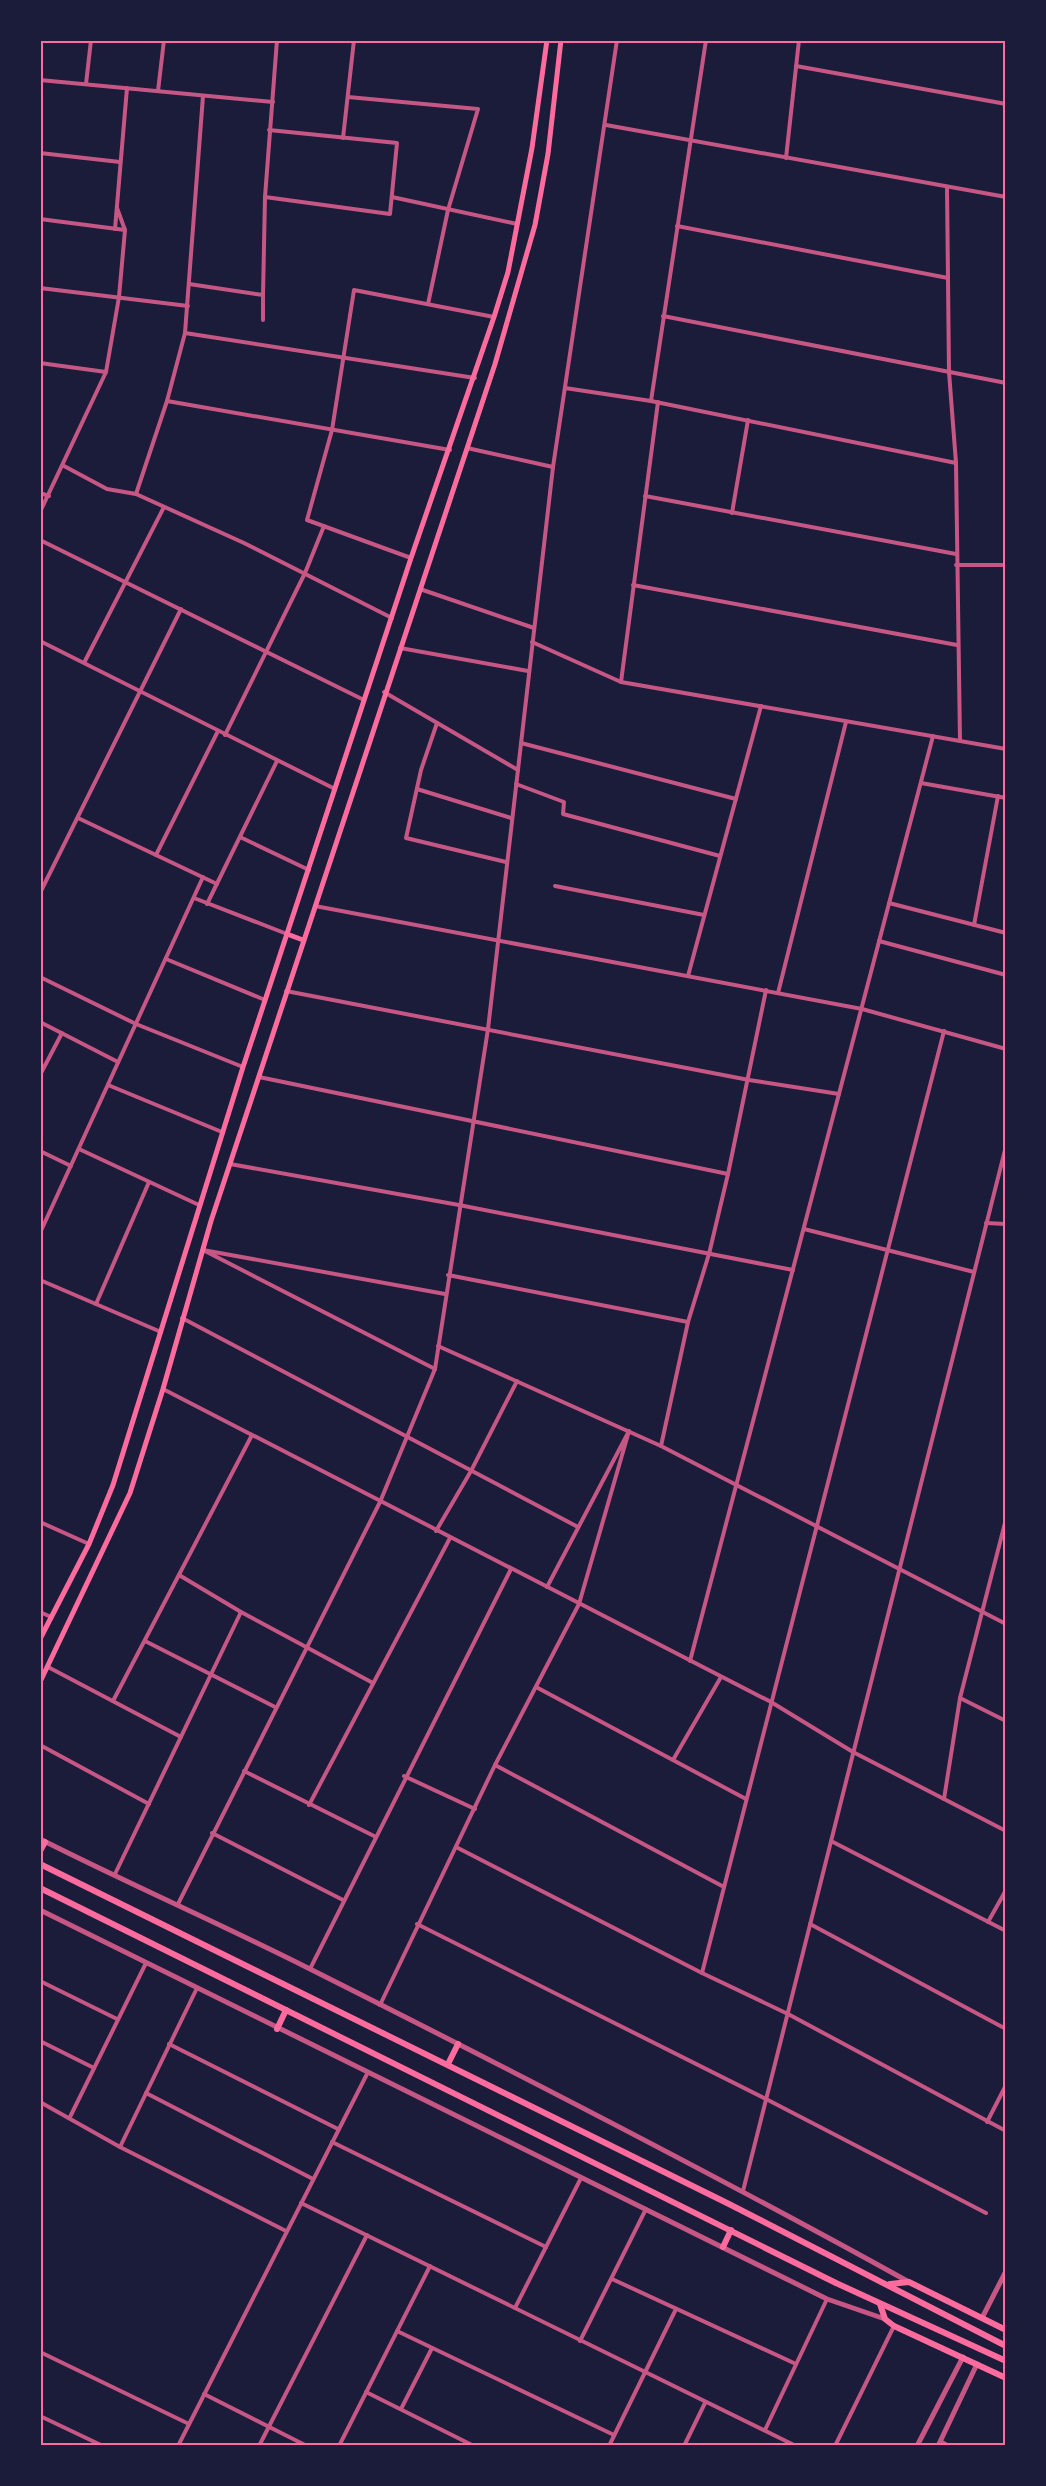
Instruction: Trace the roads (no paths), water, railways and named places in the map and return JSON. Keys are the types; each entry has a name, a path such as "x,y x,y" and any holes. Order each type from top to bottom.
{"main road":[{"path":"40,1639 89,1544 113,1485 243,1067 411,558 475,378 518,225 532,148 547,40"},
{"path":"40,1682 130,1493 164,1389 203,1250 258,1077 502,341 535,225 548,154 561,40"},
{"path":"287,934 303,940"},
{"path":"40,1851 43,1841"},
{"path":"40,1864 890,2284 1005,2346"},
{"path":"40,1888 880,2304 973,2344 1005,2361"},
{"path":"277,2029 286,2010"},
{"path":"448,2064 458,2044"},
{"path":"723,2247 731,2230"},
{"path":"890,2284 909,2283 1005,2330"},
{"path":"880,2304 885,2319 894,2326 1005,2378"}],"street":[{"path":"86,84 91,40"},
{"path":"158,91 164,40"},
{"path":"263,320 265,196 277,40"},
{"path":"343,138 354,40"},
{"path":"178,1904 380,1502 435,1369 488,1029 553,467 617,40"},
{"path":"651,401 706,40"},
{"path":"786,158 799,40"},
{"path":"796,66 1005,104"},
{"path":"40,80 273,102"},
{"path":"115,229 127,88"},
{"path":"136,494 167,401 185,333 203,96"},
{"path":"348,97 478,110 448,210 428,304"},
{"path":"606,125 947,188 1005,196"},
{"path":"265,196 390,214 397,143 269,130"},
{"path":"40,153 120,162"},
{"path":"947,188 949,372 957,463 956,565 960,741"},
{"path":"392,197 518,225"},
{"path":"40,512 106,372 119,297 125,230 117,208"},
{"path":"40,219 125,230"},
{"path":"677,226 948,278"},
{"path":"189,284 263,295"},
{"path":"40,288 188,306"},
{"path":"411,558 307,520 332,429 354,290 494,317"},
{"path":"663,316 1005,383"},
{"path":"185,333 475,378"},
{"path":"40,363 106,372"},
{"path":"565,388 658,402 957,463"},
{"path":"167,401 450,450"},
{"path":"621,682 658,402"},
{"path":"732,513 748,420"},
{"path":"467,447 553,467"},
{"path":"63,466 107,489 136,494 305,573 393,618"},
{"path":"40,493 49,496"},
{"path":"645,496 956,554"},
{"path":"85,662 164,507"},
{"path":"225,735 305,573 324,526"},
{"path":"40,540 364,700"},
{"path":"956,565 1005,566"},
{"path":"633,585 957,645"},
{"path":"420,589 534,628"},
{"path":"40,893 181,609"},
{"path":"40,641 335,789"},
{"path":"532,642 621,682 1005,749"},
{"path":"399,648 528,671"},
{"path":"384,692 518,770"},
{"path":"688,976 761,706"},
{"path":"778,993 846,722"},
{"path":"437,723 417,789 406,838 506,862"},
{"path":"156,855 218,731"},
{"path":"690,1661 933,736"},
{"path":"521,743 736,799"},
{"path":"207,904 277,761"},
{"path":"921,783 1005,798"},
{"path":"516,784 564,802 563,814 720,856"},
{"path":"417,789 511,818"},
{"path":"974,925 998,796"},
{"path":"78,818 217,884"},
{"path":"240,837 309,870"},
{"path":"40,1233 203,877"},
{"path":"555,886 704,915"},
{"path":"194,898 287,934"},
{"path":"889,903 1005,933"},
{"path":"315,906 862,1009 1005,1049"},
{"path":"879,941 1005,975"},
{"path":"166,959 265,1000"},
{"path":"40,977 136,1024 243,1067"},
{"path":"661,1446 688,1322 709,1254 728,1174 766,990"},
{"path":"286,991 748,1080 839,1094"},
{"path":"40,1022 118,1062"},
{"path":"702,1973 944,1031"},
{"path":"40,1075 62,1033"},
{"path":"258,1077 728,1174"},
{"path":"108,1085 222,1132"},
{"path":"743,2191 1005,1146"},
{"path":"79,1149 199,1204"},
{"path":"40,1150 71,1166"},
{"path":"230,1164 459,1205 793,1270"},
{"path":"96,1304 149,1182"},
{"path":"986,1223 1005,1224"},
{"path":"804,1229 974,1272"},
{"path":"203,1250 445,1294"},
{"path":"203,1250 435,1369"},
{"path":"448,1275 688,1322"},
{"path":"40,1280 161,1332"},
{"path":"183,1318 578,1527"},
{"path":"438,1346 661,1446 1005,1624"},
{"path":"436,1531 471,1471 517,1381"},
{"path":"164,1389 771,1702 853,1752 1005,1831"},
{"path":"547,1587 629,1431"},
{"path":"380,2005 495,1765 579,1604 629,1431"},
{"path":"113,1701 252,1435"},
{"path":"944,1799 960,1698 1005,1521"},
{"path":"40,1522 89,1544"},
{"path":"309,1805 450,1538"},
{"path":"310,1969 404,1776 511,1569"},
{"path":"179,1575 241,1612 373,1683"},
{"path":"40,1612 52,1617"},
{"path":"115,1874 241,1612"},
{"path":"145,1641 275,1707"},
{"path":"48,1666 181,1737"},
{"path":"673,1760 721,1677"},
{"path":"536,1687 746,1799"},
{"path":"960,1698 1005,1721"},
{"path":"40,1745 149,1804"},
{"path":"495,1765 724,1887"},
{"path":"244,1771 374,1836"},
{"path":"404,1776 475,1809"},
{"path":"212,1833 343,1900"},
{"path":"43,1841 178,1904 458,2044 743,2191 909,2283"},
{"path":"831,1841 1005,1931"},
{"path":"456,1847 702,1973 788,2014 1005,2131"},
{"path":"988,1922 1005,1890"},
{"path":"40,1910 367,2074 827,2299 885,2319"},
{"path":"417,1924 766,2098 986,2213"},
{"path":"810,1924 1005,2029"},
{"path":"70,2117 147,1963"},
{"path":"40,1981 117,2019"},
{"path":"120,2147 197,1988"},
{"path":"40,2041 94,2068"},
{"path":"169,2044 338,2129"},
{"path":"178,2445 367,2074"},
{"path":"987,2122 1005,2085"},
{"path":"146,2093 313,2179"},
{"path":"40,2102 120,2147 286,2231"},
{"path":"332,2142 546,2247"},
{"path":"515,2309 581,2178"},
{"path":"301,2202 705,2403 796,2445"},
{"path":"580,2341 646,2210"},
{"path":"259,2445 367,2235"},
{"path":"339,2445 430,2266"},
{"path":"982,2318 1005,2271"},
{"path":"612,2279 796,2364"},
{"path":"765,2430 827,2299"},
{"path":"609,2445 676,2309"},
{"path":"834,2445 894,2326"},
{"path":"397,2331 614,2435"},
{"path":"401,2409 432,2348"},
{"path":"40,2352 189,2424"},
{"path":"917,2445 963,2357"},
{"path":"949,2445 939,2443 977,2364"},
{"path":"366,2392 474,2445"},
{"path":"204,2394 307,2445"},
{"path":"684,2445 705,2403"},
{"path":"40,2416 103,2445"}]}
